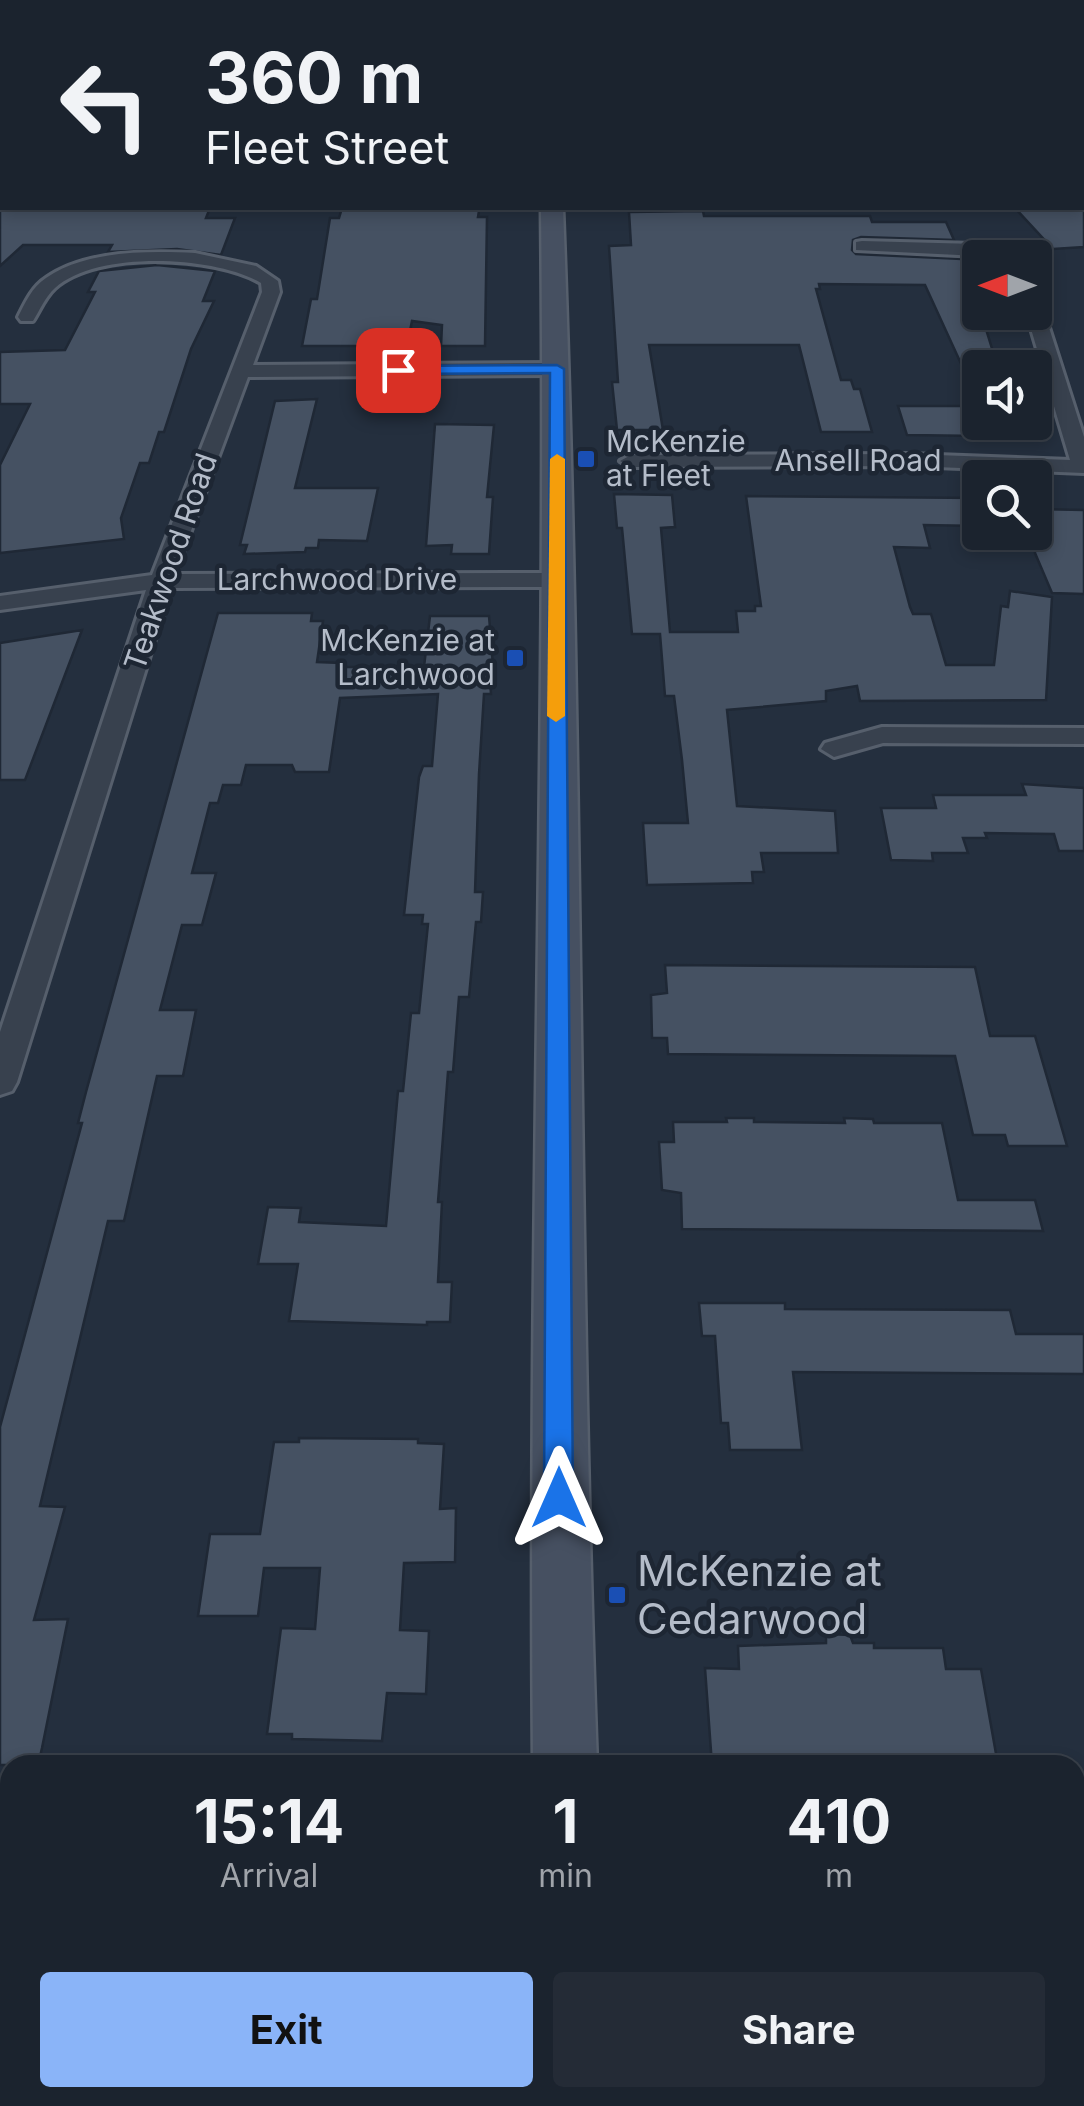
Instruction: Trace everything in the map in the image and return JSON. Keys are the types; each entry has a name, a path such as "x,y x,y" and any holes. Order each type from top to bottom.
{"main road":[{"path":"552,210 557,369 559,1498 565,1755"}],"street":[{"path":"862,246 962,250"},
{"name":"Teakwood Road","path":"0,1082 161,581 271,292 270,281 258,271 211,259 102,262 50,282 27,317"},
{"path":"1041,330 1083,467"},
{"path":"240,371 557,369"},
{"name":"Ansell Road","path":"631,461 910,460 1083,467"},
{"name":"Larchwood Drive","path":"0,603 161,581 555,580"},
{"path":"834,749 882,736 1084,736"}],"building":[{"path":"0,210 209,210 206,218 235,218 221,255 177,249 108,252 112,245 23,245 0,266"},
{"path":"341,210 477,210 478,217 487,217 485,346 441,346 442,325 412,321 407,346 302,346 311,299 317,299 330,218 339,218"},
{"path":"1017,210 1084,210 1084,247 1053,249 1052,240 1045,240"},
{"path":"629,212 870,216 872,222 946,222 954,240 861,237 853,240 852,250 856,254 962,259 962,330 986,330 992,350 962,350 962,366 925,285 819,284 820,289 816,289 841,380 851,380 854,389 860,389 872,432 821,432 799,345 649,345 663,430 617,430 612,382 618,382 609,246 631,245"},
{"path":"157,265 215,271 203,301 214,301 191,349 164,432 159,432 149,463 140,463 121,518 124,539 0,553 0,465 30,404 0,404 0,352 65,350 95,292 88,292 99,271"},
{"path":"317,399 295,488 378,488 367,541 319,540 318,548 306,548 305,552 244,554 247,545 240,545 275,401"},
{"path":"898,406 962,406 962,436 907,435"},
{"path":"435,424 494,425 487,497 493,497 489,554 451,554 452,545 426,546"},
{"path":"614,494 672,495 675,527 661,528 670,632 738,632 736,611 755,611 755,606 761,606 746,496 962,498 962,526 924,525 930,548 894,547 910,607 913,614 931,614 946,665 994,665 1001,606 1008,607 1010,591 1052,597 1046,700 860,701 857,686 826,691 826,701 727,710 737,806 835,811 838,853 761,853 764,872 752,872 753,883 647,885 643,823 688,823 674,696 665,696 660,634 632,634 622,528 617,528"},
{"path":"1052,509 1084,510 1084,594 1052,593 1035,553 1052,550"},
{"path":"218,613 312,613 311,621 323,621 317,662 342,663 341,667 424,667 430,616 489,616 494,679 490,679 491,694 484,694 475,892 483,892 481,922 476,922 469,997 459,997 453,1072 448,1072 438,1202 442,1202 438,1282 452,1282 450,1322 427,1325 289,1321 298,1264 258,1264 268,1207 301,1208 299,1222 386,1226 398,1091 403,1091 411,1013 419,1013 428,924 422,924 423,915 404,915 419,777 423,766 432,766 438,694 340,698 329,772 295,772 292,765 246,765 241,785 223,785 218,803 210,803 192,873 216,873 202,925 182,925 160,1010 196,1010 183,1076 157,1076 124,1221 108,1221 40,1506 65,1507 34,1620 68,1619 42,1748 40,1755 0,1755 0,1427 82,1123 78,1123"},
{"path":"82,630 25,780 0,780 0,643"},
{"path":"1022,784 1084,788 1084,851 1059,851 1054,834 985,833 987,838 963,838 968,853 932,853 933,861 891,860 881,808 936,808 933,795 1026,795"},
{"path":"665,965 975,967 990,1036 1035,1036 1067,1146 1008,1146 1005,1135 973,1135 955,1056 668,1054 667,1038 652,1038 651,995 667,993"},
{"path":"726,1118 754,1118 754,1122 845,1123 844,1118 873,1119 874,1123 942,1123 958,1200 1035,1200 1043,1231 682,1229 681,1193 662,1190 659,1142 674,1142 673,1122 727,1122"},
{"path":"699,1303 785,1303 785,1309 1010,1310 1016,1334 1084,1334 1084,1374 793,1372 802,1450 730,1450 728,1423 721,1423 715,1336 702,1336"},
{"path":"299,1438 418,1439 418,1443 444,1444 440,1509 456,1508 455,1562 404,1563 400,1630 429,1631 426,1694 387,1693 382,1741 292,1739 292,1734 267,1734 281,1628 315,1629 320,1568 264,1568 258,1616 198,1616 210,1534 260,1534 274,1442 299,1442"},
{"path":"826,1634 850,1635 853,1643 874,1643 874,1648 943,1648 946,1669 981,1669 996,1755 711,1755 705,1668 739,1669 738,1646 826,1643"}],"slow traffic":[{"path":"556,716 557,459"}],"place":[{"name":"McKenzie at Fleet","path":"586,459"},
{"name":"McKenzie at Larchwood","path":"515,658"},
{"name":"McKenzie at Cedarwood","path":"617,1595"}],"route":[{"path":"398,370 557,369 559,1498"}]}
